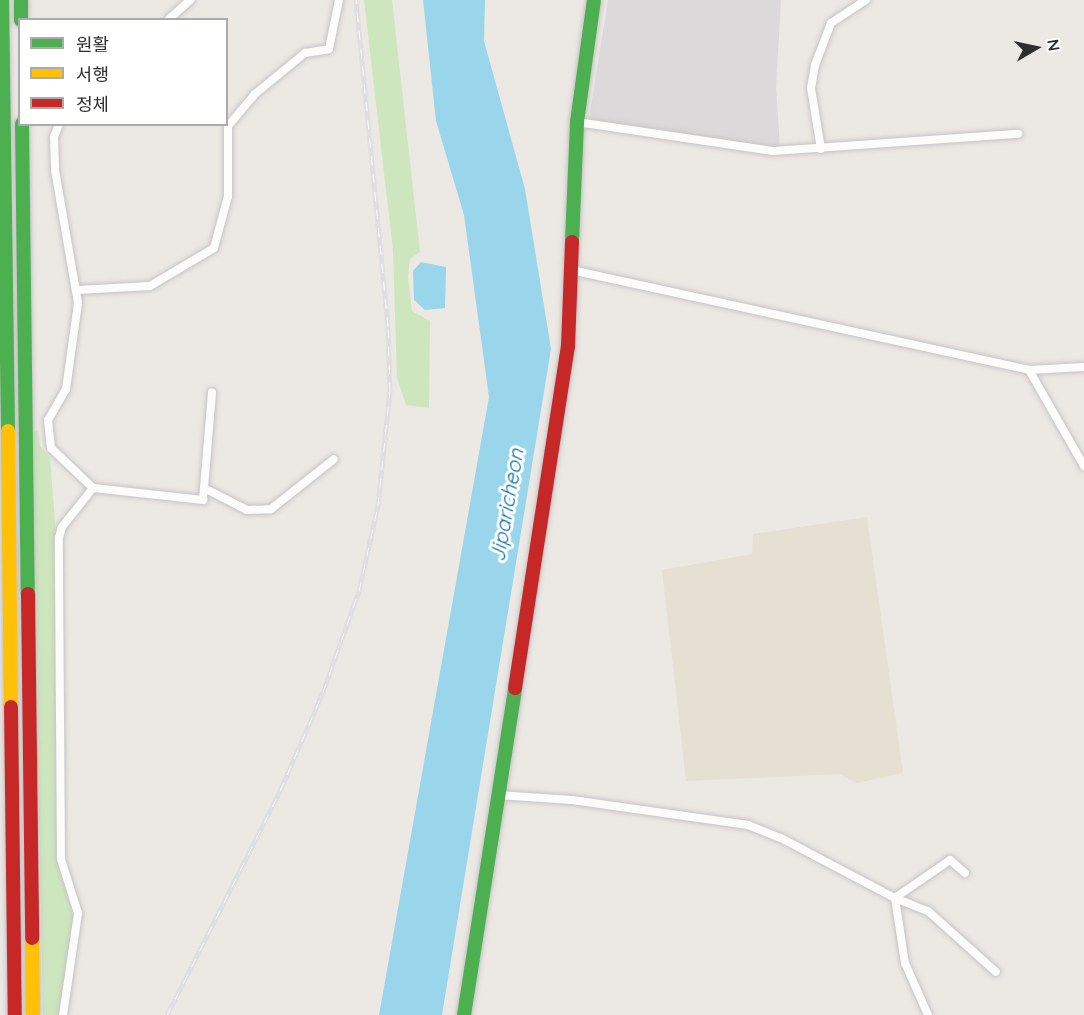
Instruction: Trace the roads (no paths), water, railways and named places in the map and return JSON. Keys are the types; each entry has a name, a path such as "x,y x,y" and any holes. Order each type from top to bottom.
{"main road":[{"path":"2,0 15,1015"},
{"path":"21,0 21,18"},
{"path":"464,1015 568,346 577,122 594,0"},
{"path":"22,126 33,1015"}],"street":[{"path":"170,18 190,0"},
{"path":"78,290 150,286 214,248 228,196 228,126 255,94 305,52 329,49 339,0"},
{"path":"821,149 811,88 815,65 831,23 866,0"},
{"path":"577,122 773,151 1018,134"},
{"path":"58,126 54,137 55,170 78,290 69,379 46,431 61,463 93,488 203,500 212,392"},
{"path":"571,270 1029,370 1084,367"},
{"path":"1029,370 1084,466"},
{"path":"204,488 247,510 271,510 334,459"},
{"path":"63,1015 78,913 61,859 59,538 62,527 93,488"},
{"path":"498,795 572,800 748,825 895,898 928,911 996,972"},
{"path":"895,898 950,860 965,873"},
{"path":"895,898 905,963 928,1015"}],"water":[{"name":"Jiparicheon","path":"423,0 485,0 484,41 525,189 551,349 442,1015 379,1015 489,397 464,215 436,121"},
{"path":"421,262 446,267 445,308 425,310 414,300 413,271"}],"railway":[{"path":"167,1015 280,791 323,692 359,591 378,505 390,391 388,326 356,0"}]}
